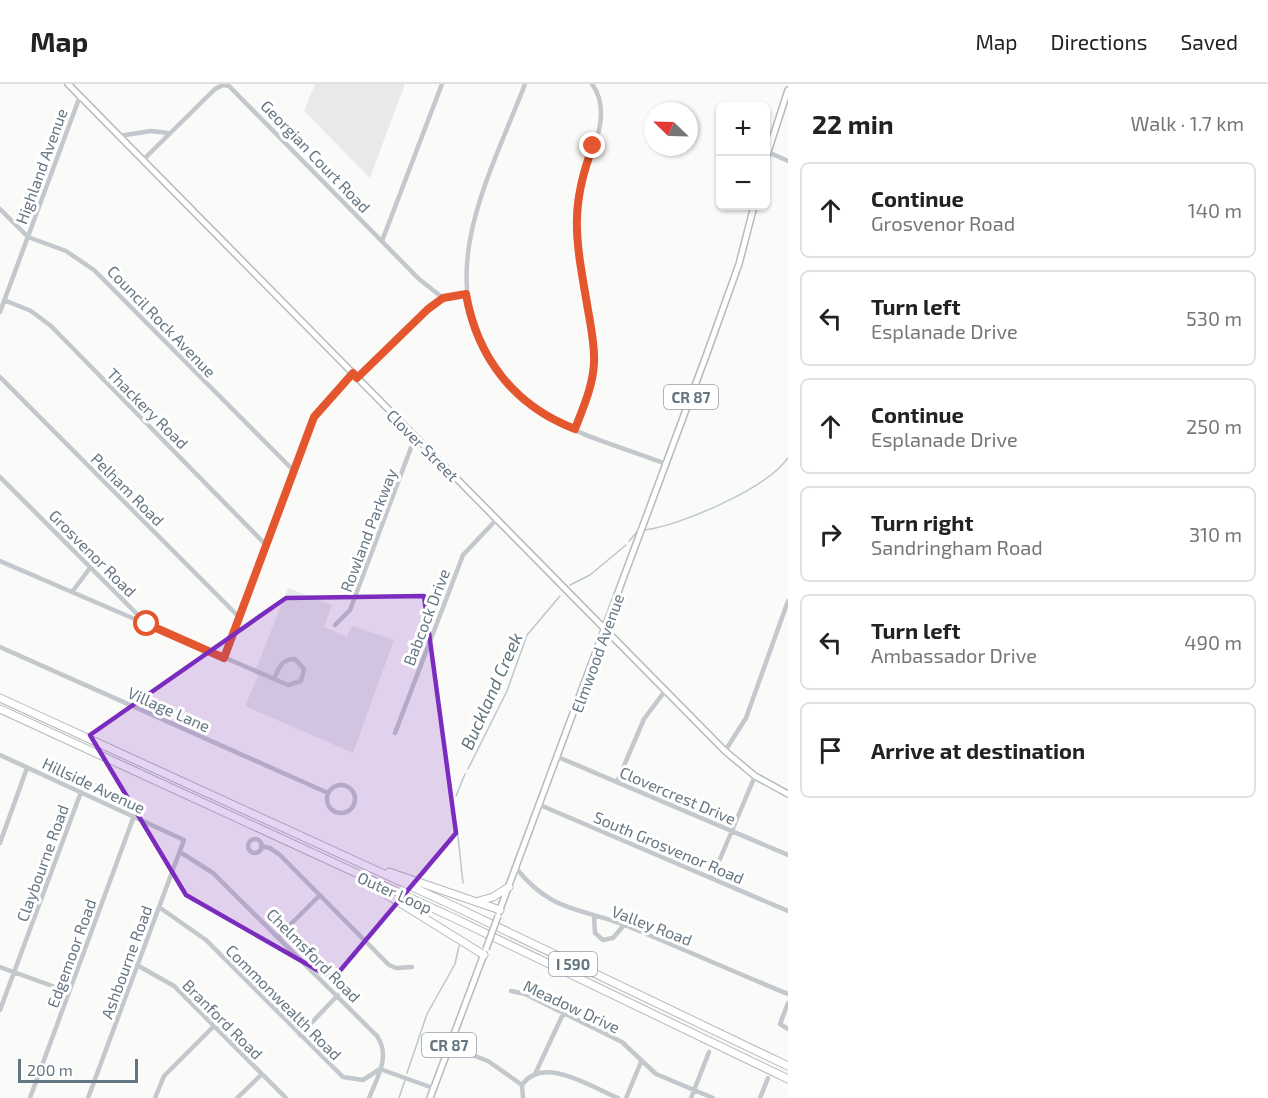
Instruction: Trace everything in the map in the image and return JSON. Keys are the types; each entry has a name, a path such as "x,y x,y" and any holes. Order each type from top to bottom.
{"highway":[{"name":"Outer Loop","path":"0,697 358,862 788,1066"},
{"name":"Outer Loop","path":"2,710 356,875 456,919 788,1078"},
{"path":"358,862 476,901 499,913"},
{"path":"356,875 485,952"},
{"path":"476,901 493,897 509,887"}],"main road":[{"name":"Clover Street","path":"68,84 725,751 755,776 788,794"},
{"path":"770,143 788,90"},
{"name":"Elmwood Avenue","path":"430,1098 606,630 739,264 753,210"}],"street":[{"path":"382,242 442,84"},
{"path":"525,84 474,220 466,252 466,294 478,338 502,378 534,408 575,429 666,464"},
{"path":"575,429 588,395 594,359 576,242 575,214 580,183 601,124 600,102 592,84"},
{"name":"Georgian Court Road","path":"143,160 215,89 223,85 229,86 382,242 443,298"},
{"name":"Highland Avenue","path":"0,312 80,96"},
{"path":"119,136 151,131 168,133"},
{"path":"770,156 788,161"},
{"name":"Council Rock Avenue","path":"0,209 28,237 66,251 94,270 293,470"},
{"path":"224,658 314,417 355,376 443,298 466,294"},
{"name":"Thackery Road","path":"4,300 31,311 51,326 266,544"},
{"name":"Pelham Road","path":"0,377 239,617"},
{"name":"Rowland Parkway","path":"335,625 350,610 415,437"},
{"name":"Grosvenor Road","path":"0,477 147,624 224,658 288,685 297,684 304,675 304,669 295,659 287,659 282,663 274,679"},
{"name":"Babcock Drive","path":"395,733 463,555 496,520"},
{"path":"0,561 147,624"},
{"path":"72,592 90,568"},
{"path":"725,751 746,718 788,601"},
{"name":"Village Lane","path":"0,647 328,794"},
{"path":"617,782 644,718 665,691"},
{"name":"Hillside Avenue","path":"0,755 178,837"},
{"name":"Clovercrest Drive","path":"558,757 788,855"},
{"path":"0,843 27,768"},
{"path":"712,878 755,776"},
{"name":"Village Lane","path":"343,785 351,789 354,802 345,812 336,812 330,806 328,794 334,787 343,785"},
{"name":"Claybourne Road","path":"0,1010 81,792"},
{"name":"South Grosvenor Road","path":"540,805 788,911"},
{"name":"Edgemoor Road","path":"30,1098 134,816"},
{"name":"Ashbourne Road","path":"88,1098 180,852 184,840 178,837"},
{"path":"261,846 275,851 389,965 396,968 412,967"},
{"name":"Chelmsford Road","path":"180,852 213,873 380,1039 384,1053 369,1098"},
{"name":"Valley Road","path":"516,868 541,894 563,906 624,925 788,994"},
{"path":"278,937 320,896"},
{"name":"Commonwealth Road","path":"159,907 206,940 347,1079 367,1079 380,1069"},
{"path":"594,916 596,933 603,940 613,938 624,925"},
{"name":"Branford Road","path":"138,965 174,986 286,1098"},
{"path":"0,967 69,992"},
{"name":"Meadow Drive","path":"511,991 525,994 622,1042 656,1074 713,1098"},
{"path":"300,1035 338,995"},
{"path":"788,1003 780,1024 788,1029"},
{"path":"522,1085 535,1074 564,1012"},
{"path":"155,1098 164,1076 214,1026"},
{"path":"449,1046 488,1061 522,1085"},
{"path":"691,1098 709,1052"},
{"path":"626,1098 641,1062"},
{"path":"380,1069 434,1088"},
{"path":"237,1098 262,1074"},
{"path":"535,1074 562,1074 618,1098"},
{"path":"760,1098 768,1078"},
{"path":"522,1085 523,1098"}],"highlighted area":[{"path":"424,596 456,833 333,979 186,895 90,735 286,598"}],"shaded area":[{"path":"315,84 405,84 370,178 304,111"},
{"path":"288,588 332,605 324,627 347,637 352,626 394,640 353,753 245,706 258,676 254,674"}],"waterway":[{"name":"Buckland Creek","path":"645,530 680,521 743,493 777,470 788,458"},
{"name":"Buckland Creek","path":"629,541 637,532"},
{"name":"Buckland Creek","path":"570,585 590,575 626,545"},
{"name":"Buckland Creek","path":"468,769 507,691 527,635 560,596"},
{"name":"Buckland Creek","path":"456,796 465,774"},
{"name":"Buckland Creek","path":"453,809 463,883"},
{"name":"Buckland Creek","path":"407,1073 427,1014 455,964 459,946"},
{"name":"Buckland Creek","path":"399,1098 405,1080"}],"route":[{"path":"147,624 224,658 314,417 321,406 353,373 357,378 428,309 443,298 466,294 471,320 482,348 494,369 521,399 542,414 575,429 588,395 594,367 594,343 576,242 575,214 580,183 593,146"}]}
